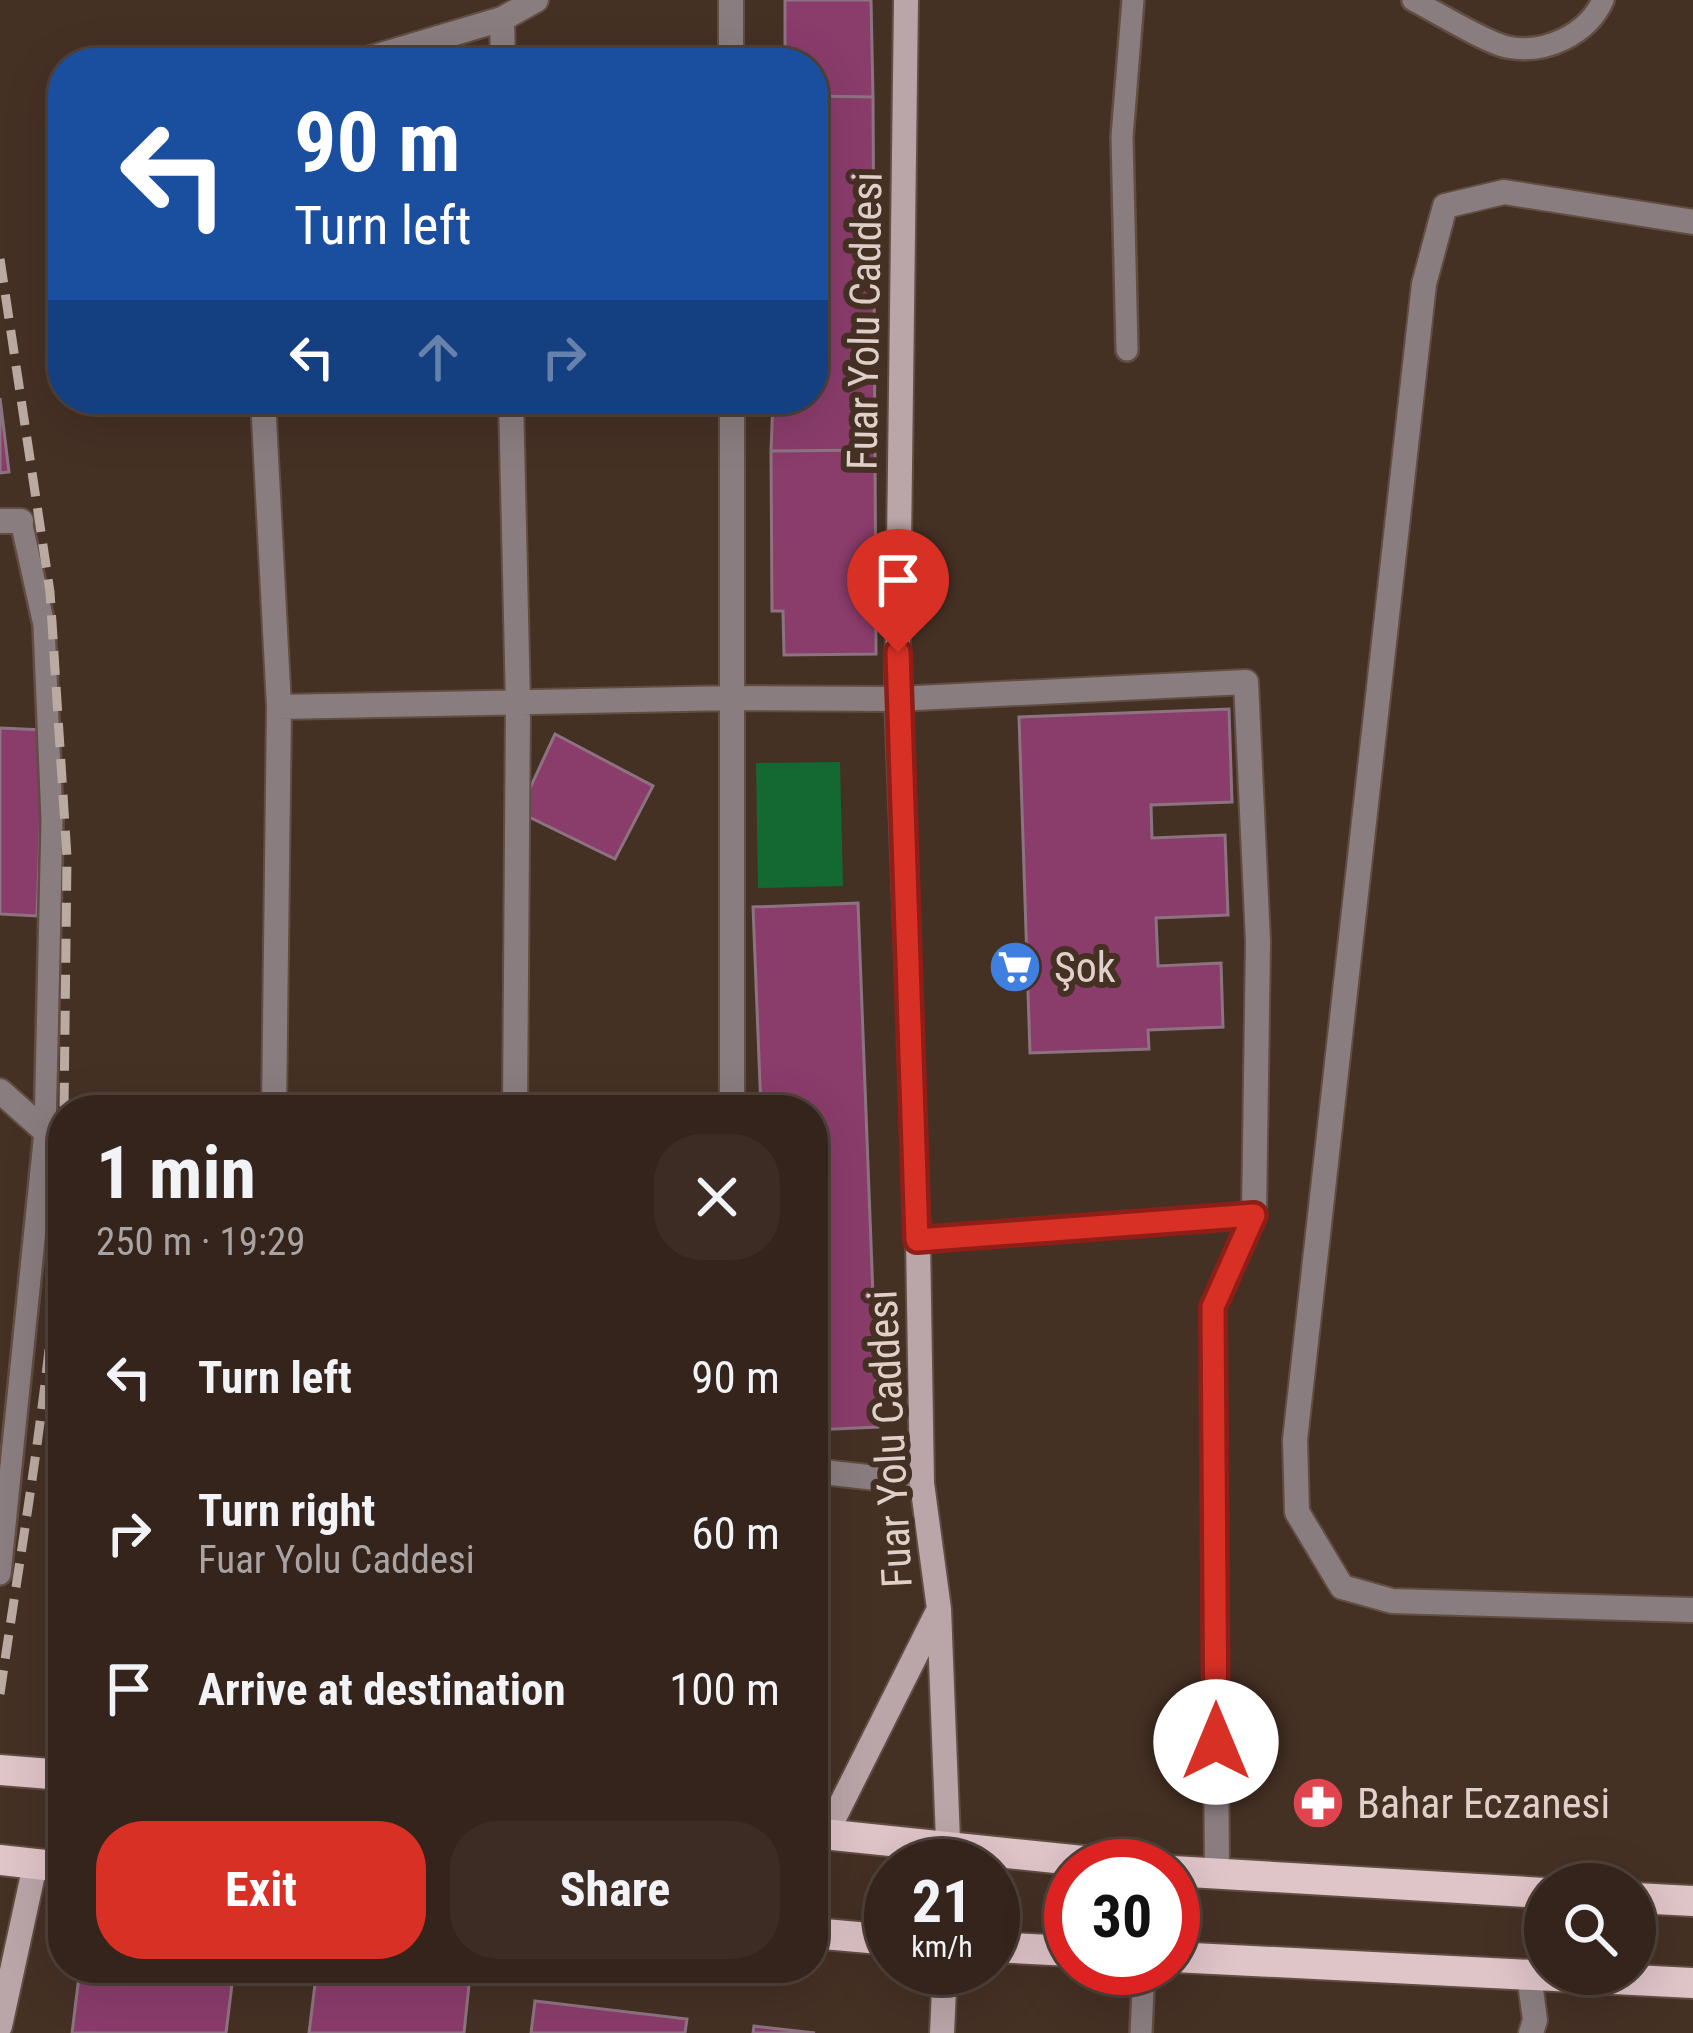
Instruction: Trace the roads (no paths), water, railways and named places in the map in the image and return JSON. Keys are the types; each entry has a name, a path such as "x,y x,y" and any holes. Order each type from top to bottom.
{"main road":[{"name":"Fuar Yolu Caddesi","path":"906,0 897,699 922,1483 939,1609 948,1839"},
{"path":"828,1819 939,1609"},
{"path":"0,1770 48,1774"},
{"path":"828,1835 864,1841"},
{"path":"0,1860 48,1866"},
{"path":"0,2026 48,1869"},
{"path":"1200,1874 1524,1892"},
{"path":"1656,1899 1693,1901"},
{"path":"828,1935 864,1938"},
{"path":"1200,1958 1524,1976"},
{"path":"1656,1981 1693,1983"},
{"path":"942,2033 944,1995"}],"street":[{"path":"404,48 502,19 536,0"},
{"path":"731,0 731,48"},
{"path":"502,19 503,48"},
{"path":"1693,222 1504,192 1445,206 1424,284 1295,1440 1297,1512 1342,1587 1392,1601 1693,1610"},
{"path":"264,414 279,707 274,1095"},
{"path":"511,414 518,703 514,1095"},
{"path":"732,414 732,1095"},
{"path":"279,707 897,699 1246,682 1258,941 1254,1215 1213,1307 1217,1876"},
{"path":"0,1091 45,1131"},
{"path":"917,1240 1254,1215"},
{"path":"828,1473 922,1483"},
{"path":"1531,1995 1535,2020 1531,2033"}],"lane":[{"path":"1127,350 1122,137 1133,0"},
{"path":"1413,0 1508,47 1562,43 1596,15 1604,0"},
{"path":"0,1574 45,1131 52,820 44,625 10,521"},
{"path":"1141,2033 1143,1995"}],"railway":[{"path":"0,259 50,592 67,857 64,1095"},
{"path":"0,1694 48,1361"}],"place":[{"name":"Şok","path":"1015,967"},
{"name":"Bahar Eczanesi","path":"1318,1803"}]}
